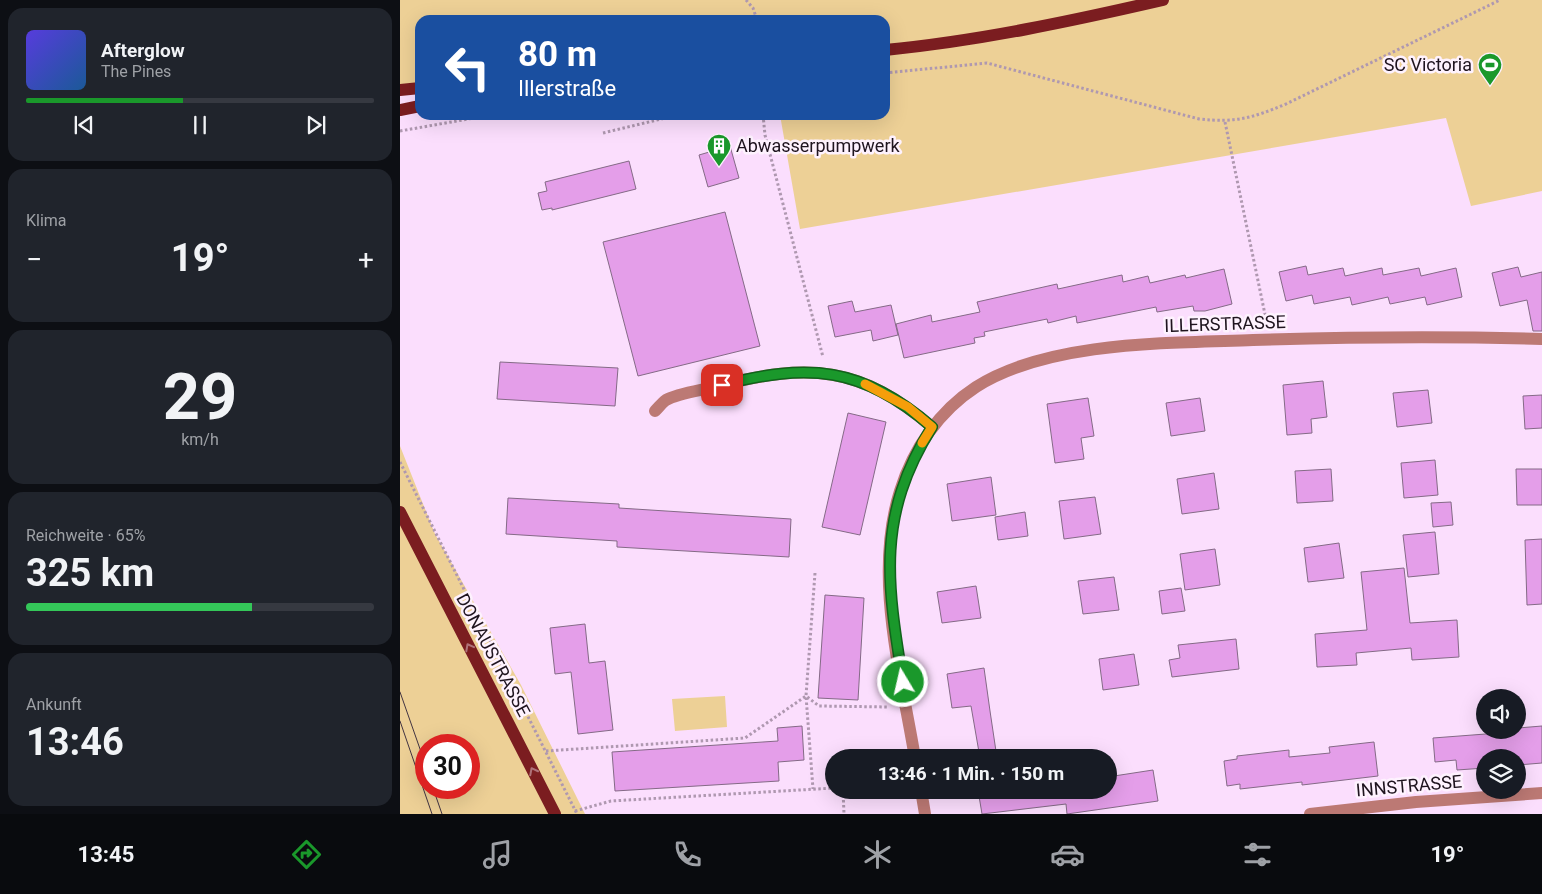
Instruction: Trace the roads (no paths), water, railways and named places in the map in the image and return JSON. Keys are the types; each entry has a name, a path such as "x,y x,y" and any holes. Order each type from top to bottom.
{"main road":[{"path":"890,49 963,40 1093,16 1163,0"},
{"path":"400,90 415,88"},
{"path":"400,110 415,107"},
{"name":"DONAUSTRASSE","path":"400,512 555,814"}],"street":[{"name":"ILLERSTRASSE","path":"914,749 891,605 890,549 899,493 917,451 932,427 952,406 977,387 1008,372 1038,362 1078,353 1136,346 1372,336 1542,338"},
{"path":"655,411 667,400 766,375 807,371 827,372 853,379 886,394 908,407 932,427"},
{"name":"INNSTRASSE","path":"1310,814 1416,802 1542,793"},
{"path":"922,799 925,814"}],"tram line":[{"path":"400,692 415,735"},
{"path":"400,721 432,814"},
{"path":"437,799 442,814"}],"place":[{"name":"SC Victoria","path":"1490,86"},
{"name":"Abwasserpumpwerk","path":"719,167"}]}
